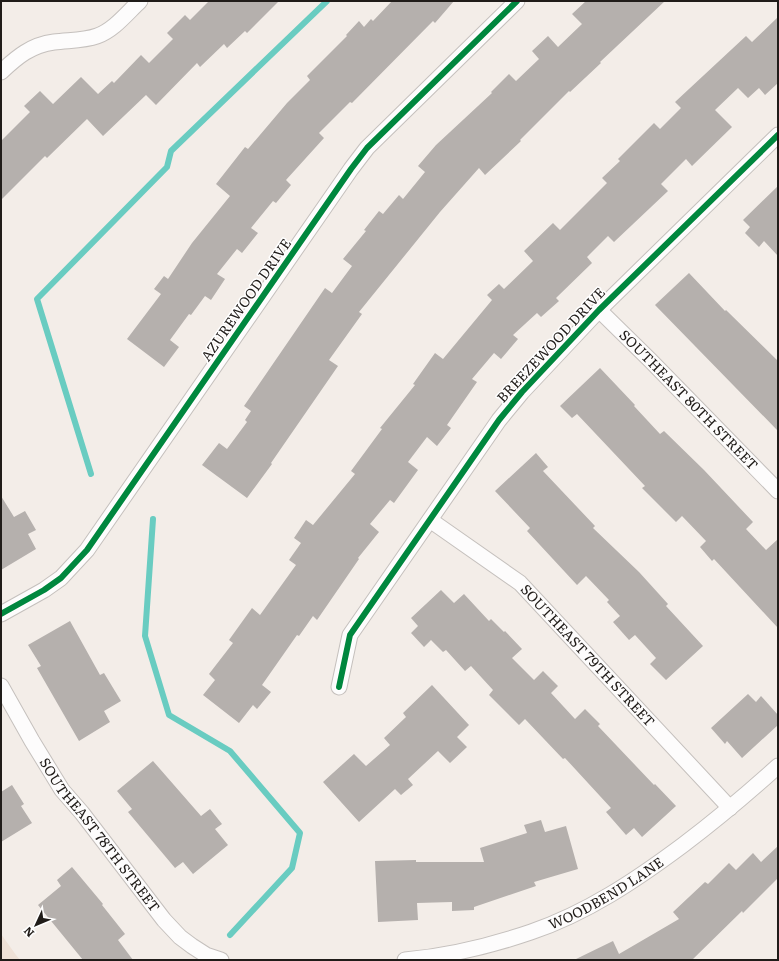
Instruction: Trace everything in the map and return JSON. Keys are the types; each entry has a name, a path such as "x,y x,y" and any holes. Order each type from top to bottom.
{"street":[{"path":"1,72 20,55 37,45 86,39 112,28 140,1"},
{"name":"AZUREWOOD DRIVE","path":"1,614 44,590 61,578 87,550 367,148 517,1"},
{"name":"BREEZEWOOD DRIVE","path":"339,687 350,635 500,420 522,392 599,310 778,135"},
{"name":"SOUTHEAST 80TH STREET","path":"599,310 778,491"},
{"name":"SOUTHEAST 79TH STREET","path":"430,520 520,583 730,808"},
{"name":"SOUTHEAST 78TH STREET","path":"1,686 62,790 82,813 164,920 192,946 206,955 221,960"},
{"name":"WOODBEND LANE","path":"405,960 463,951 532,932 596,902 645,873 730,808 778,766"}],"shaded area":[{"path":"1,934 16,955 20,960 1,960"}],"building":[{"path":"209,1 279,1 247,33 245,31 227,48 224,44 200,67 197,63 156,105 146,95 103,136 87,119 47,158 45,156 1,200 1,141 30,112 24,106 40,91 53,104 81,77 98,94 112,81 114,83 141,55 149,63 173,39 167,33 185,15 190,20"},
{"path":"392,1 454,1 435,23 433,21 352,103 350,102 319,133 324,138 286,180 291,185 276,203 273,201 251,228 258,233 242,253 237,249 217,274 225,279 211,300 205,296 191,315 189,314 170,340 179,347 164,367 127,339 161,294 154,289 164,276 168,279 192,243 230,196 216,184 245,147 248,149 287,103 310,80 307,76 347,36 346,35 359,21 364,27 371,19 373,21"},
{"path":"586,1 665,1 600,62 601,63 570,92 569,91 520,140 521,141 485,175 479,168 440,212 359,312 362,314 329,360 338,366 271,463 272,464 247,498 202,465 219,443 227,449 247,422 245,420 251,411 244,406 325,288 332,293 352,266 343,259 366,231 364,230 379,211 383,214 399,195 403,199 425,172 418,166 436,145 492,93 491,92 509,74 516,81 539,59 532,51 548,36 558,47 582,24 572,14"},
{"path":"778,17 778,83 765,95 759,88 748,98 738,88 715,110 732,127 692,166 686,159 661,184 668,191 614,242 608,236 587,257 592,263 556,298 559,301 541,317 537,313 513,335 518,339 501,359 494,353 472,379 477,382 447,425 451,428 437,446 427,437 408,462 418,470 394,503 390,500 370,524 379,532 358,558 359,559 317,620 313,616 299,636 297,635 262,685 271,692 257,709 253,705 239,723 203,695 215,680 209,674 233,643 229,640 252,608 260,615 296,565 289,560 301,543 294,538 306,520 313,525 355,474 351,471 382,429 380,428 415,385 413,384 435,353 443,359 492,300 487,295 499,284 504,289 533,261 524,251 553,223 560,230 607,183 602,178 620,161 618,159 654,123 660,129 681,108 675,102 746,36 752,42"},
{"path":"778,186 778,256 764,241 759,247 745,233 750,227 743,220"},
{"path":"689,273 725,311 726,310 778,361 778,431 655,305"},
{"path":"600,368 660,434 664,431 704,470 753,522 746,529 766,550 778,539 778,628 714,559 712,561 700,547 706,541 682,516 676,522 642,488 645,486 577,414 572,418 560,406"},
{"path":"536,453 548,467 543,471 595,526 593,528 639,572 668,604 666,606 703,646 666,680 650,664 656,658 635,635 629,640 613,622 620,616 607,602 609,600 586,576 577,585 527,531 530,528 495,491"},
{"path":"1,496 14,517 25,511 36,530 28,534 36,549 1,570"},
{"path":"441,590 454,603 464,594 489,621 491,619 504,632 505,631 522,649 512,658 534,680 543,671 558,686 551,693 575,719 585,709 600,724 598,726 676,806 642,837 634,828 626,835 606,812 611,808 565,758 563,759 525,719 519,725 489,695 493,690 471,666 465,671 446,650 443,652 431,640 424,647 411,633 418,626 411,618"},
{"path":"70,621 100,675 104,673 121,701 104,711 110,722 79,741 37,668 41,666 28,645"},
{"path":"432,685 469,725 457,737 467,747 450,763 438,751 408,779 413,785 401,795 395,789 359,822 323,782 354,754 366,766 390,745 384,738 406,717 403,713"},
{"path":"748,694 756,702 761,696 778,715 778,725 742,758 727,741 725,744 711,728"},
{"path":"153,761 201,816 210,809 222,824 215,829 228,845 193,874 183,862 175,868 128,812 132,809 117,791"},
{"path":"12,785 24,804 21,806 32,823 1,842 1,792"},
{"path":"541,820 545,832 566,826 578,869 534,882 536,886 474,907 474,910 452,911 452,902 417,903 418,920 378,922 375,861 416,860 416,862 484,862 480,848 527,833 524,825"},
{"path":"778,846 778,878 692,960 574,960 613,941 619,954 679,919 673,912 705,882 708,884 729,863 736,870 753,853 761,862"},
{"path":"72,867 103,904 102,905 125,934 118,940 133,960 83,960 38,905 61,886 57,880"}],"waterway":[{"path":"91,474 37,299 167,167 171,151 327,1"},
{"path":"153,519 145,636 169,715 230,751 300,833 292,868 230,935"}],"cycle path":[{"path":"1,614 44,590 61,578 87,550 367,148 517,1"},
{"path":"339,687 350,635 499,420 522,392 599,310 778,135"}]}
